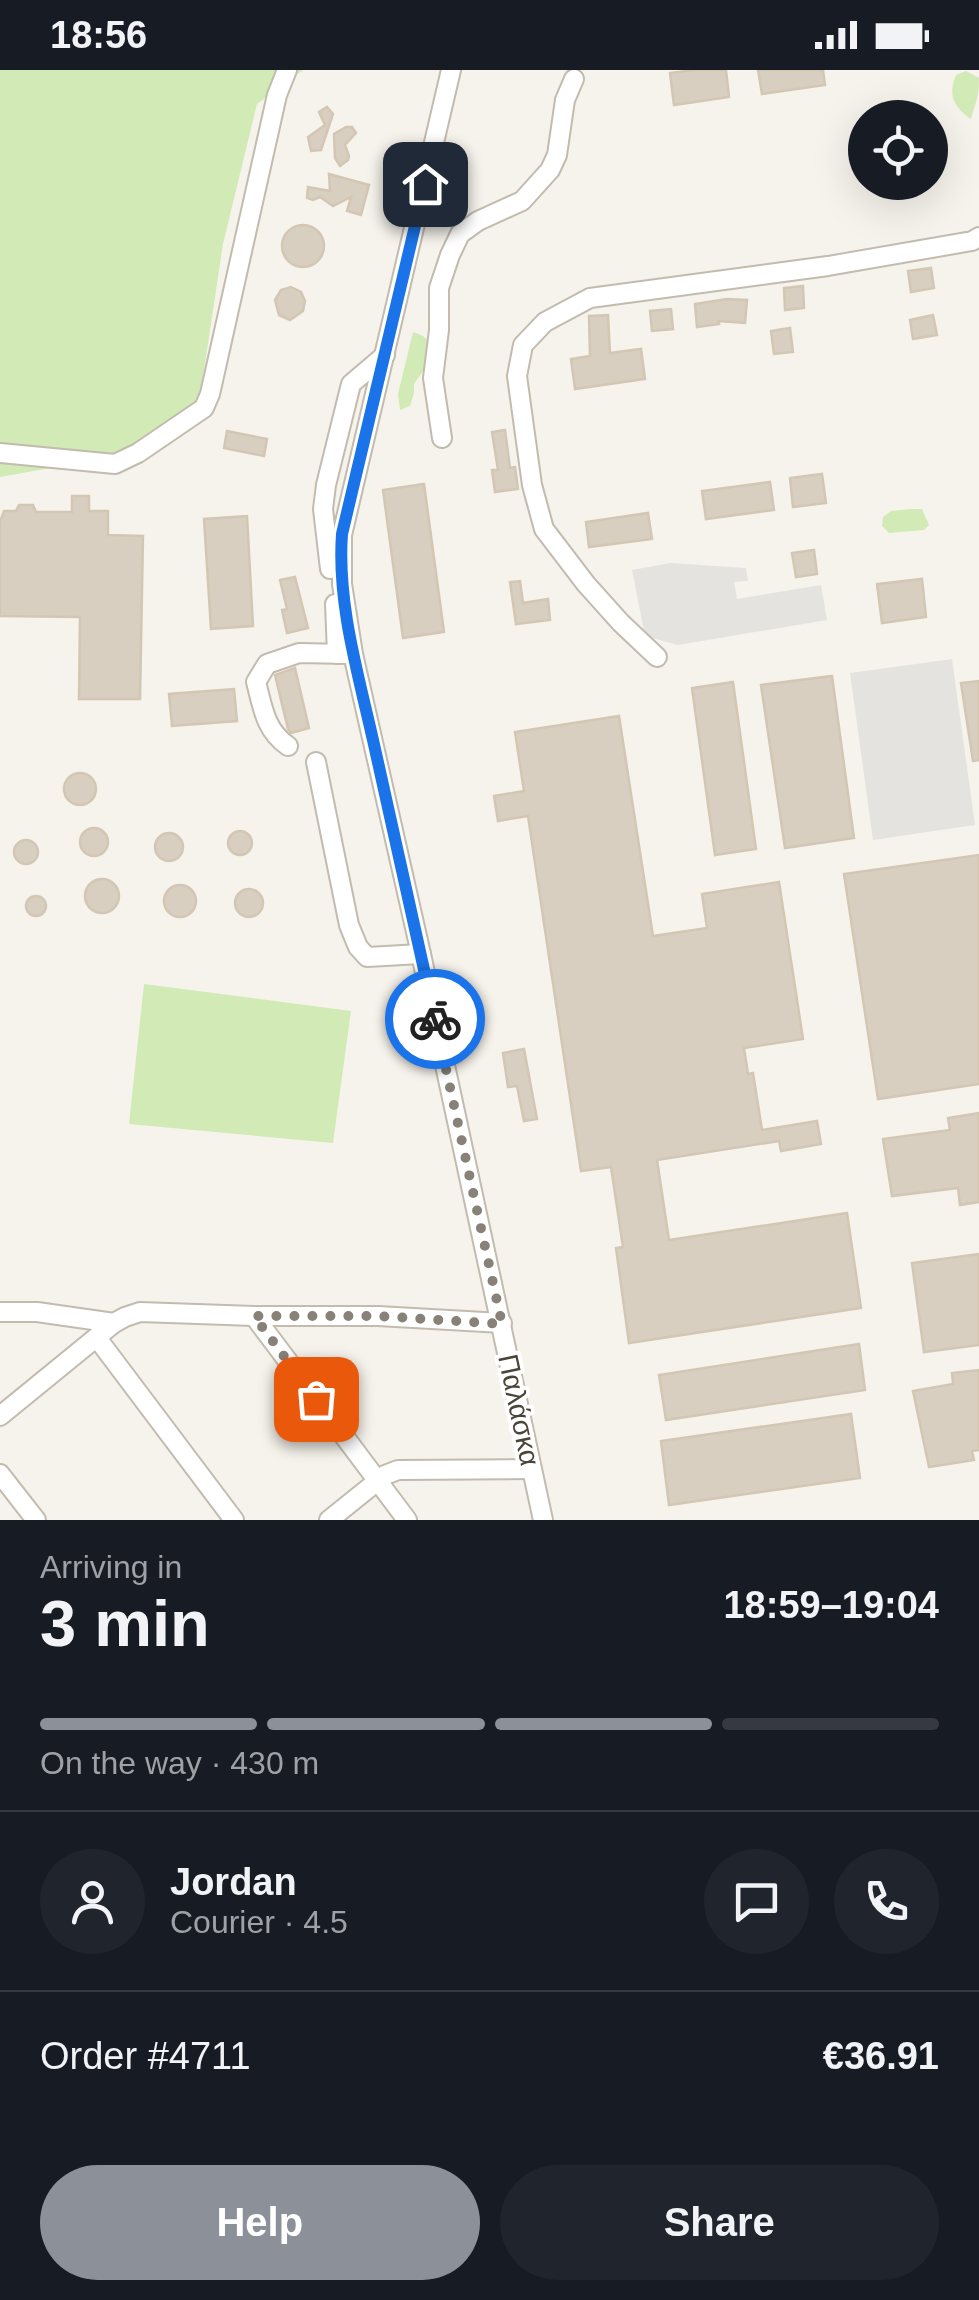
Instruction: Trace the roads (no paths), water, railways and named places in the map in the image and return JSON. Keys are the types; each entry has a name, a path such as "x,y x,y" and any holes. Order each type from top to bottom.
{"street":[{"path":"0,453 115,464 138,454 204,408 277,96 288,70"},
{"name":"Παλάσκα","path":"451,70 342,534 345,654 421,954 543,1520"},
{"path":"442,438 432,378 440,288 450,255 460,234 478,221 522,202 550,170 557,155 565,100 574,79"},
{"path":"657,657 586,584 544,529 529,468 517,376 523,345 545,322 590,298 828,266 972,241 979,236"},
{"path":"288,746 274,736 256,682 267,664 299,653 345,654 323,508 326,485 351,384 385,356"},
{"path":"316,762 349,926 358,947 367,957 421,954"},
{"path":"0,1312 37,1312 114,1323"},
{"path":"0,1416 114,1323 140,1312 378,1316 502,1324"},
{"path":"254,1316 407,1520"},
{"path":"97,1338 234,1520"},
{"path":"329,1520 398,1470 532,1470"},
{"path":"0,1474 36,1520"}]}
